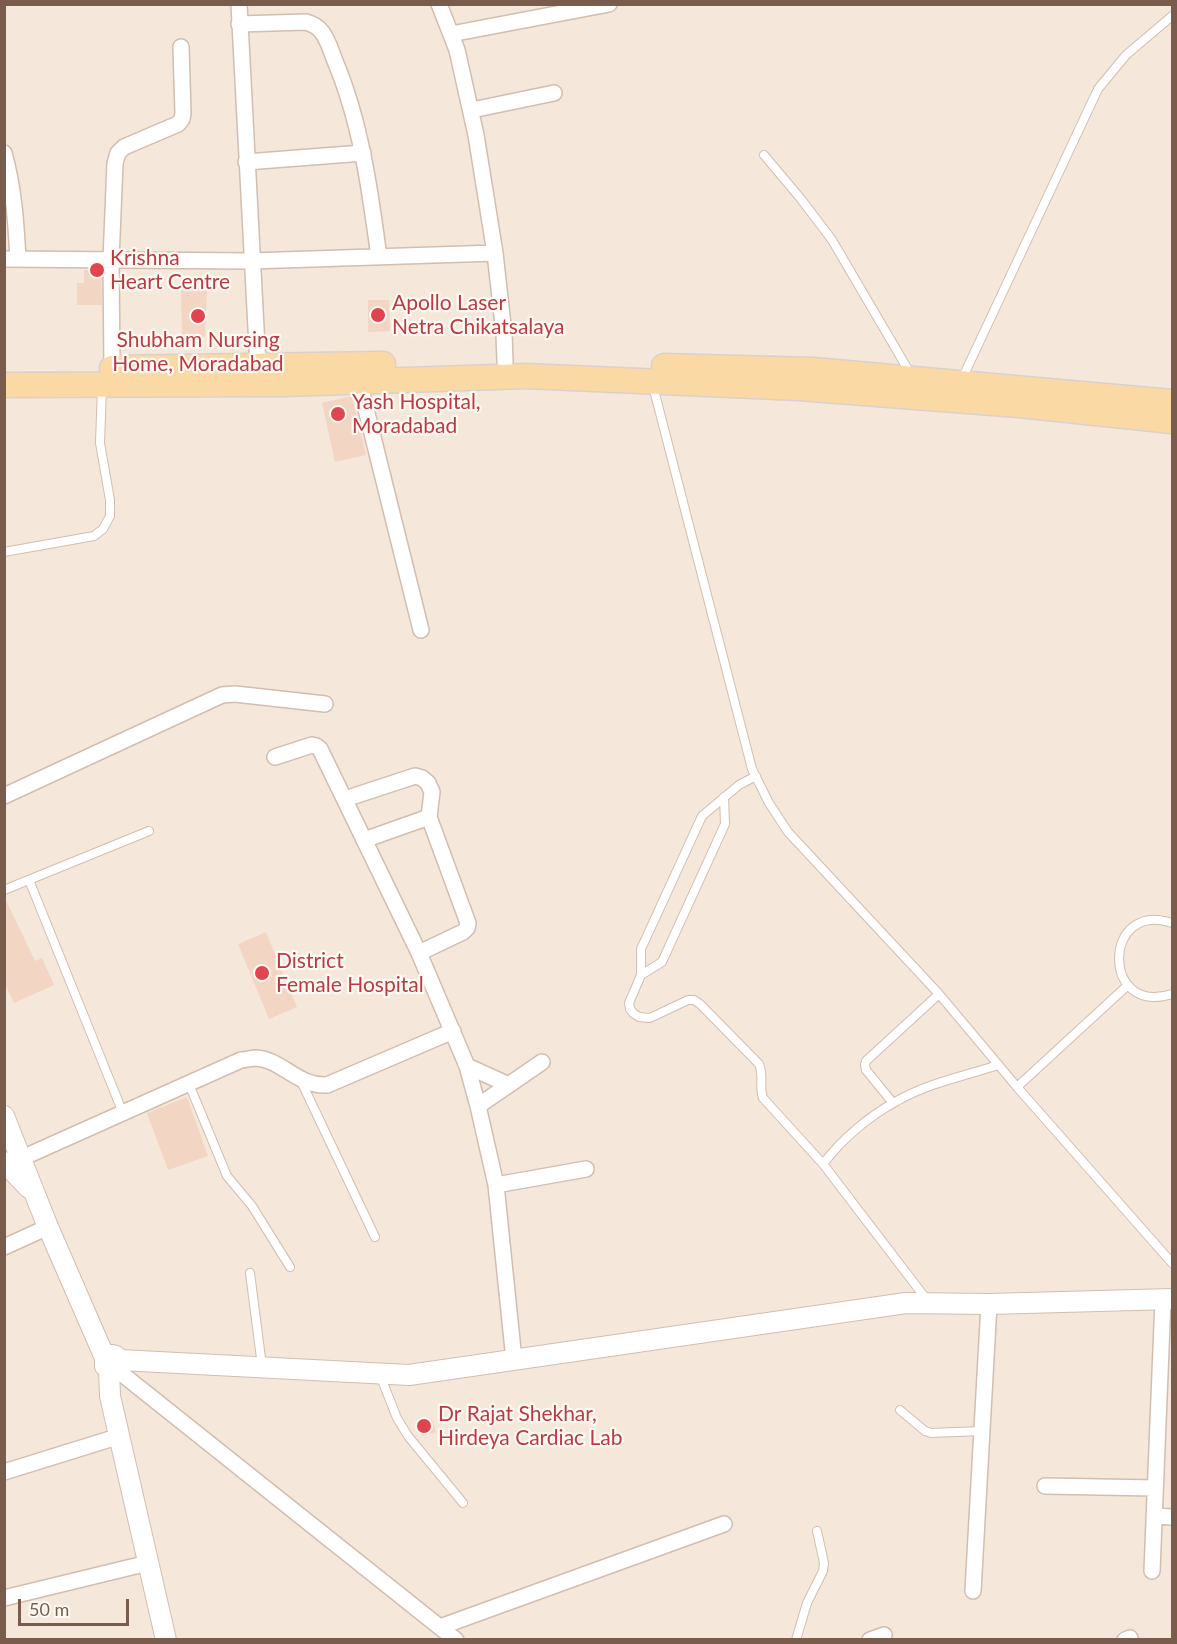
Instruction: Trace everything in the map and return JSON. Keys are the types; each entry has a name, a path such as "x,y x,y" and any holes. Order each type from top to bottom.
{"main road":[{"path":"4,386 258,366 505,362 813,370 1173,402"},
{"path":"4,370 107,377 286,384 526,376 651,381 799,388 1020,405 1173,421"}],"street":[{"path":"239,4 258,366"},
{"path":"439,4 457,50 472,110 495,253 505,362"},
{"path":"451,34 609,4"},
{"path":"239,24 306,22 323,33 346,88 363,153 379,257"},
{"path":"107,377 115,163 118,153 124,147 177,124 182,119 181,47"},
{"path":"472,110 554,93"},
{"path":"4,153 15,207 11,259 251,261 495,253"},
{"path":"246,162 363,153"},
{"path":"359,381 421,630"},
{"path":"4,796 222,696 235,694 326,704"},
{"path":"275,757 312,745 320,749 419,953 453,1030 467,1066 496,1185 514,1360"},
{"path":"345,799 415,776 428,783 432,792 429,817 468,923 463,932 419,953"},
{"path":"364,840 429,817"},
{"path":"13,1160 241,1060 254,1058 265,1060 318,1086 327,1085 453,1030"},
{"path":"478,1106 542,1062"},
{"path":"467,1066 509,1084"},
{"path":"4,1116 13,1160 37,1197 48,1227 113,1364 456,1640"},
{"path":"496,1185 586,1169"},
{"path":"4,1247 48,1227"},
{"path":"113,1364 262,1367 409,1375 906,1303 989,1304 1168,1299 1155,1488 1152,1571"},
{"path":"973,1591 989,1304"},
{"path":"113,1364 110,1396 166,1640"},
{"path":"4,1472 120,1436"},
{"path":"1045,1486 1155,1488"},
{"path":"1154,1516 1173,1517"},
{"path":"441,1627 724,1524"},
{"path":"4,1598 148,1563"}],"lane":[{"path":"960,383 1098,89 1126,55 1172,16"},
{"path":"764,155 832,240 913,378"},
{"path":"4,552 94,536 103,529 110,516 110,500 100,444 107,377"},
{"path":"651,381 752,769 769,803 788,832 939,994 1017,1087 1173,1263"},
{"path":"756,776 738,785 702,816 641,949 641,975 629,1004 630,1009 639,1017 650,1018 688,1000 694,1000 700,1004 759,1064 762,1072 763,1098 823,1164 930,1304"},
{"path":"641,975 662,962 725,824 724,797"},
{"path":"4,890 149,831"},
{"path":"29,880 123,1113"},
{"path":"1173,923 1158,919 1145,921 1134,927 1125,937 1119,949 1118,962 1121,974 1128,985 1138,993 1150,997 1173,994"},
{"path":"1017,1087 1128,985"},
{"path":"893,1103 866,1070 866,1061 939,994"},
{"path":"823,1164 842,1142 893,1103 927,1087 998,1065"},
{"path":"299,1078 375,1237"},
{"path":"189,1084 227,1176 252,1206 290,1267"},
{"path":"250,1273 262,1367"},
{"path":"379,1374 397,1418 408,1436 463,1503"},
{"path":"900,1410 925,1431 931,1433 982,1431"},
{"path":"796,1640 807,1603 823,1571 824,1563 817,1531"}],"shaded area":[{"path":"5,5 1172,5 1172,1639 5,1639"}],"building":[{"path":"84,270 101,270 102,305 77,305 77,283 84,283"},
{"path":"181,288 207,289 205,337 182,337"},
{"path":"368,300 389,300 390,331 368,332"},
{"path":"352,396 366,455 335,462 322,403"},
{"path":"4,896 35,961 42,958 54,985 14,1003 4,982"},
{"path":"266,932 297,1007 269,1019 238,944"},
{"path":"187,1097 208,1156 168,1170 147,1113"},
{"path":"432,1419 436,1432 422,1436 418,1423"}],"place":[{"name":"Krishna Heart Centre","path":"97,270"},
{"name":"Apollo Laser Netra Chikatsalaya","path":"378,315"},
{"name":"Shubham Nursing Home, Moradabad","path":"198,316"},
{"name":"Yash Hospital, Moradabad","path":"338,414"},
{"name":"District Female Hospital","path":"262,973"},
{"name":"Dr Rajat Shekhar, Hirdeya Cardiac Lab","path":"424,1426"}]}
